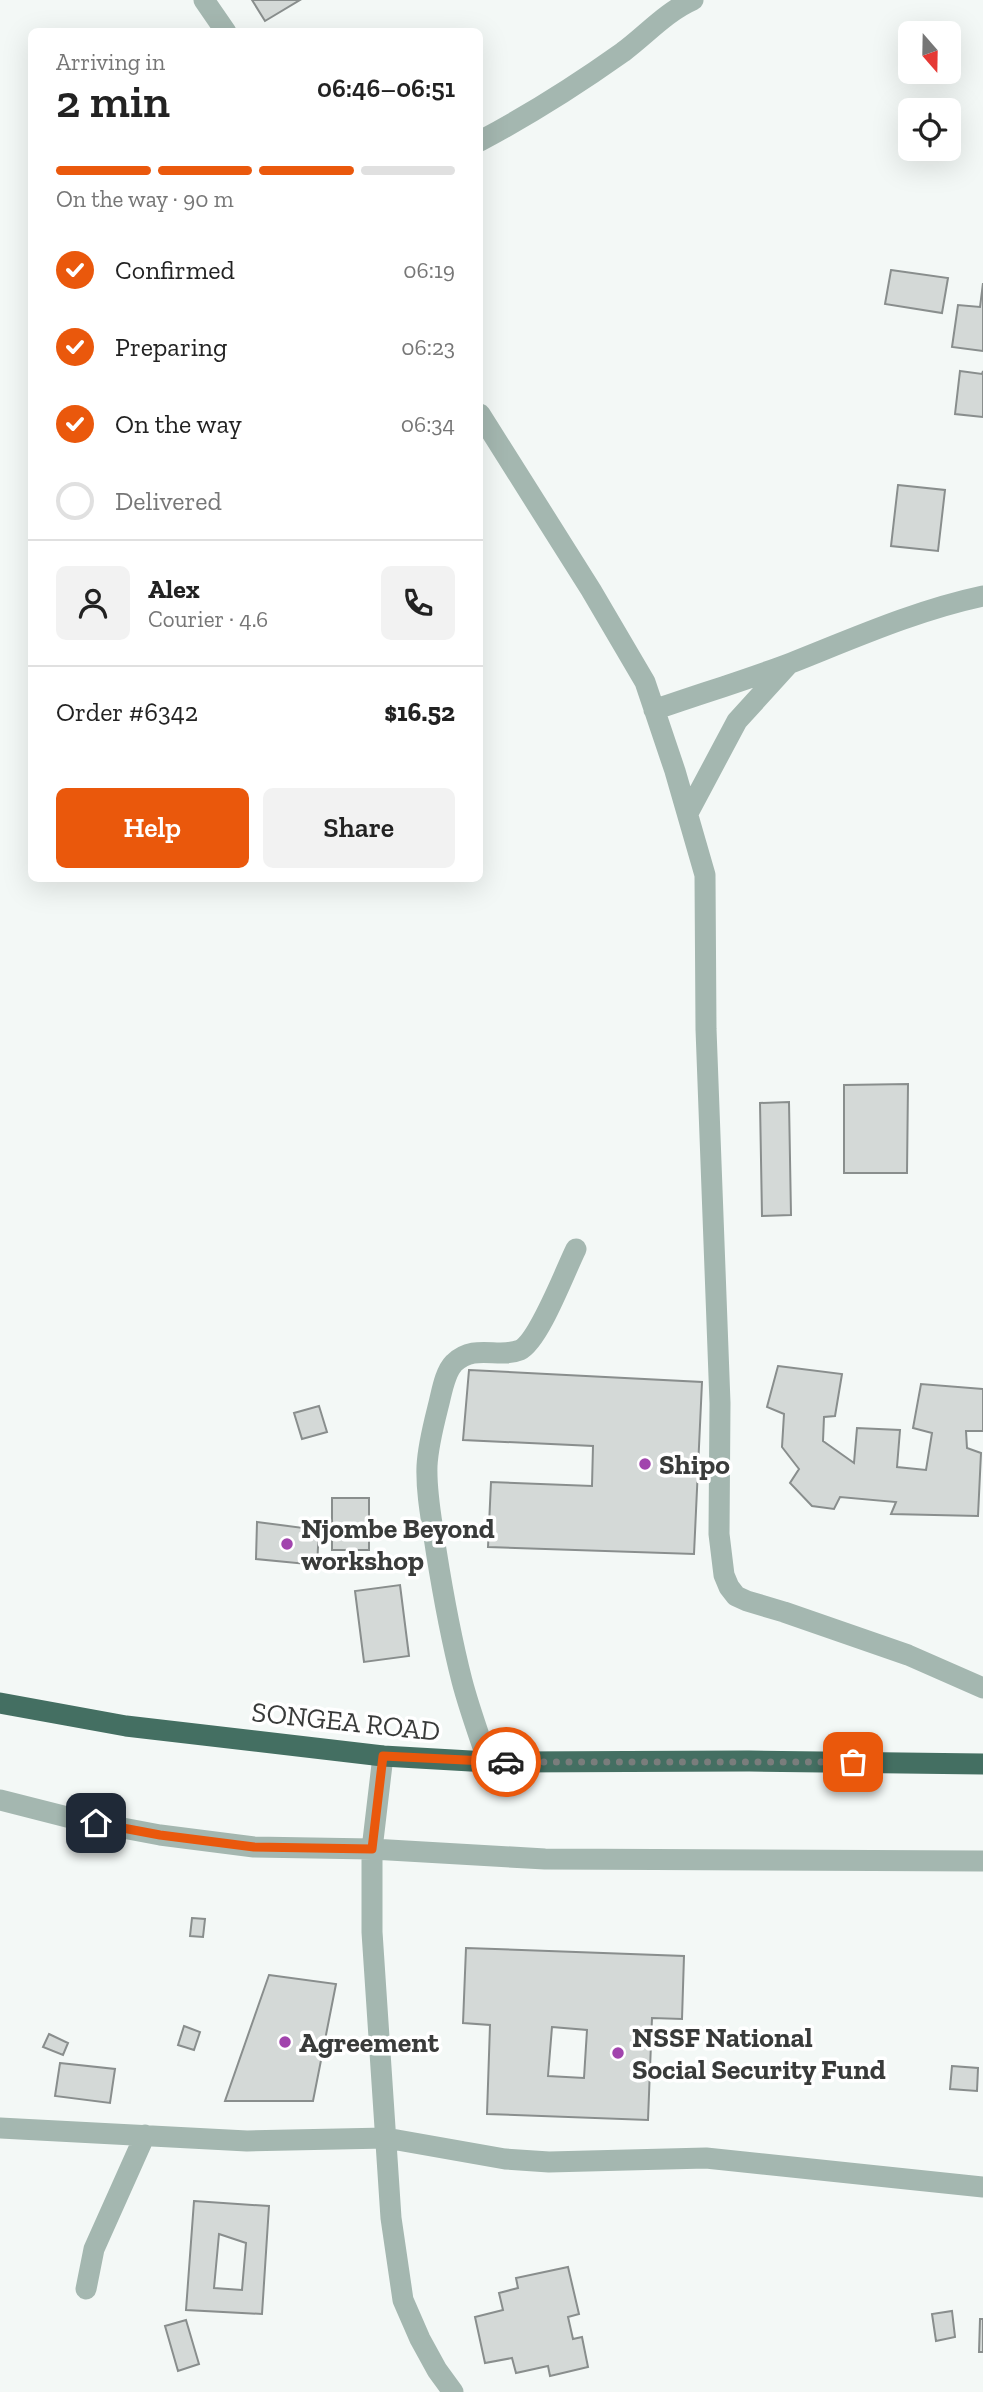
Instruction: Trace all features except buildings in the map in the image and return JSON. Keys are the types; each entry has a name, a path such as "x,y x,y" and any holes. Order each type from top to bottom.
{"highway":[{"name":"SONGEA ROAD","path":"0,1703 126,1726 383,1756 488,1762 983,1764"}],"street":[{"path":"204,0 223,28"},
{"path":"483,139 624,51 675,8 693,0"},
{"path":"483,419 591,590 645,682 688,813 705,875 706,1042 720,1403 719,1534 724,1575 736,1596 908,1655 983,1688"},
{"path":"654,710 788,664 856,636 962,600 983,596"},
{"path":"688,813 737,722 788,664"},
{"path":"488,1762 462,1683 450,1628 429,1508 427,1466 430,1440 452,1365 480,1351 518,1350 530,1342 542,1324 576,1249"},
{"path":"383,1756 372,1849 372,1932 391,2218 403,2300 420,2339 453,2392"},
{"path":"0,1800 75,1819 173,1837 254,1847 372,1849 545,1859 983,1861"},
{"path":"0,2128 247,2141 386,2138 505,2159 549,2162 706,2158 983,2187"},
{"path":"86,2289 94,2249 145,2135"}],"way so far":[{"path":"506,1762 853,1762"}],"place":[{"name":"Shipo","path":"645,1464"},
{"name":"Njombe Beyond workshop","path":"287,1544"},
{"name":"Agreement","path":"285,2042"},
{"name":"NSSF National Social Security Fund","path":"618,2053"}],"route":[{"path":"96,1823 160,1835 254,1847 372,1849 383,1756 506,1762"}]}
